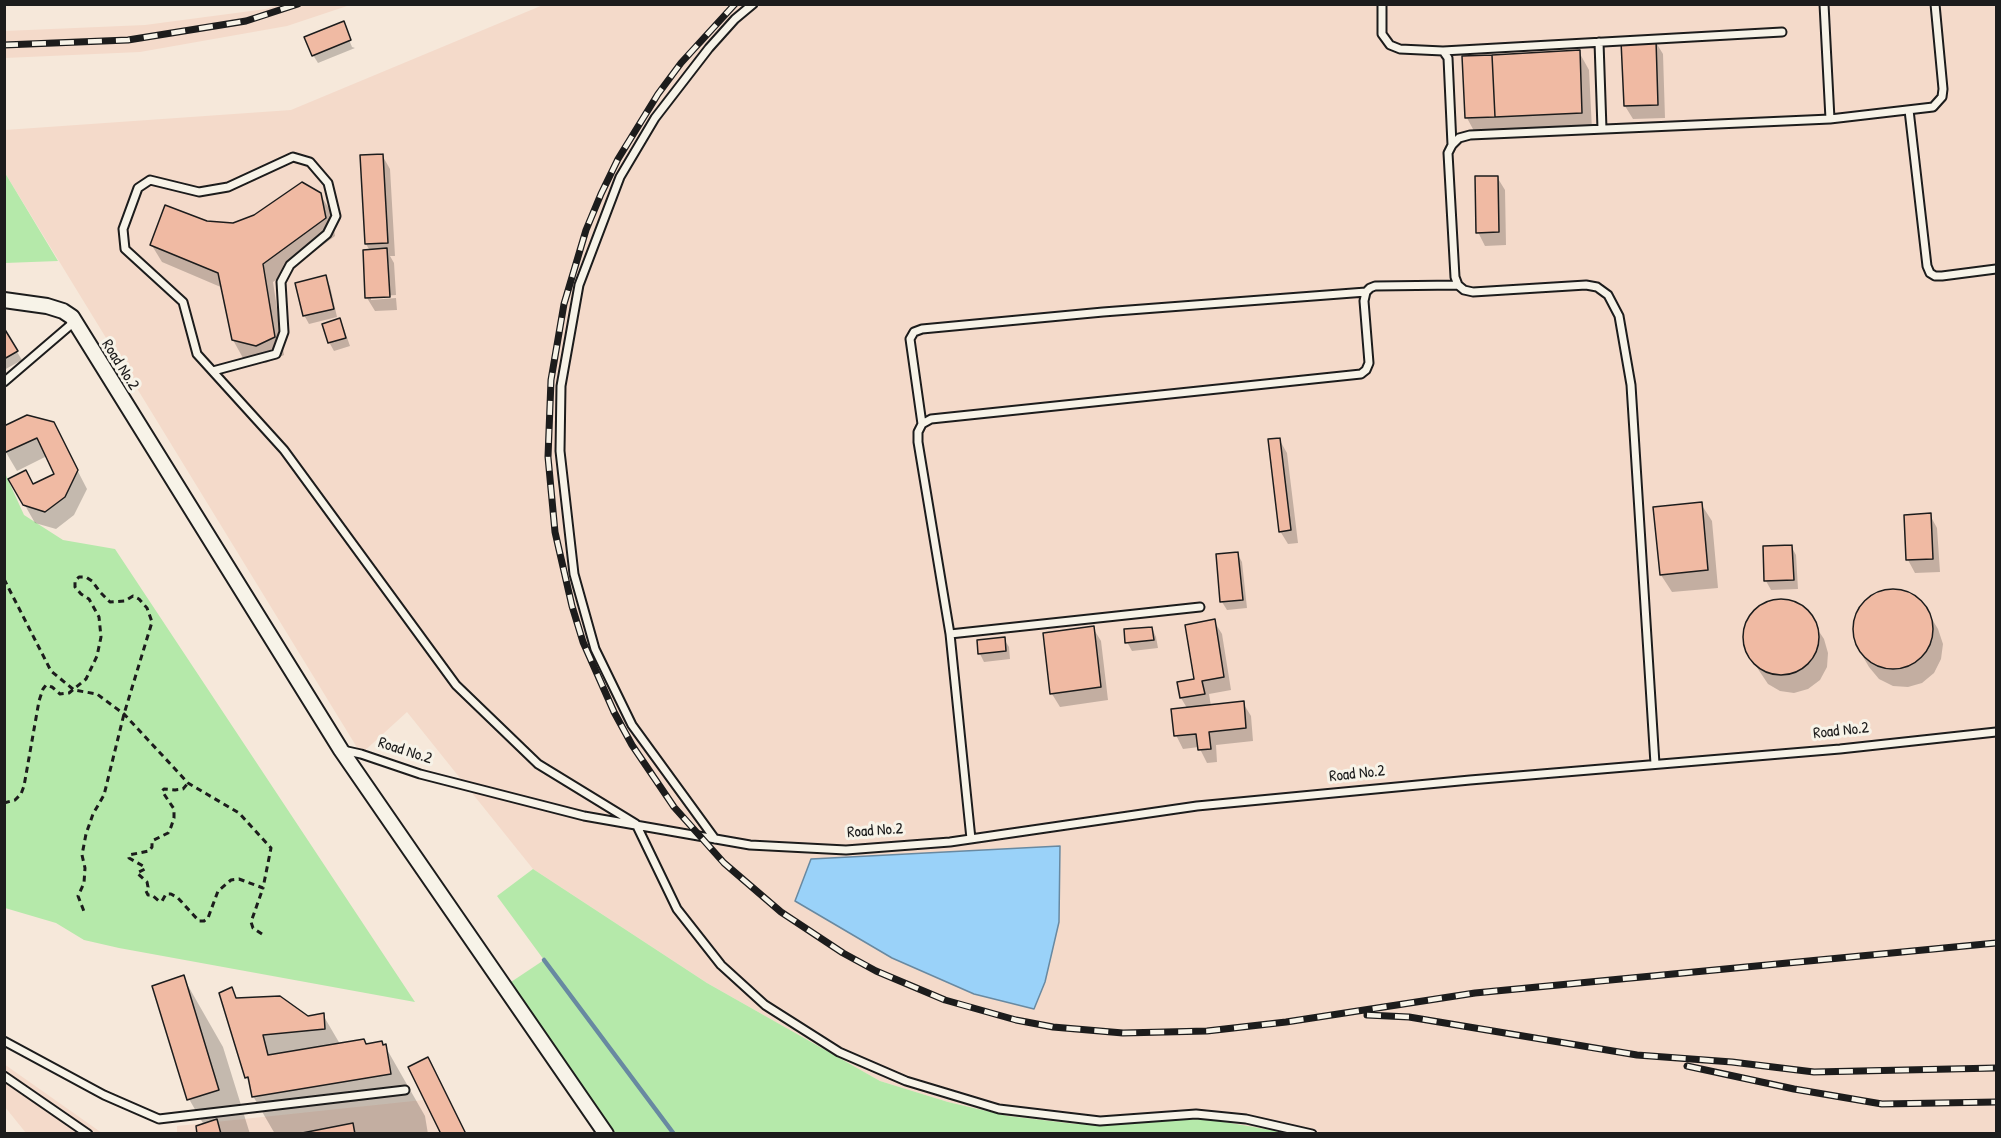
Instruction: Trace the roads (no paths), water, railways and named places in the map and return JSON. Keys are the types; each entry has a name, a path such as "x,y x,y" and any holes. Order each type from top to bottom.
{"street":[{"name":"Road No.2","path":"4,300 47,306 63,311 72,317 341,750"},
{"path":"341,750 606,1134"}],"lane":[{"path":"715,839 632,725 596,649 574,574 560,451 561,386 579,285 620,177 655,118 710,48 735,19 753,4"},
{"path":"1382,4 1382,34 1390,45 1400,49 1443,51 1782,32"},
{"path":"1824,4 1830,119"},
{"path":"1654,764 1632,385 1619,316 1608,295 1597,287 1586,285 1473,292 1464,290 1458,285 1455,277 1448,153 1459,138 1470,135 1830,119 1933,107 1942,97 1943,89 1935,4"},
{"path":"1599,42 1602,129"},
{"path":"1443,51 1448,58 1452,145"},
{"path":"1909,110 1927,266 1930,273 1942,276 1996,269"},
{"path":"213,371 276,354 284,332 281,282 290,265 327,234 336,216 328,183 310,162 292,157 228,187 199,192 150,180 138,188 123,229 125,249 183,302 197,354 284,450 456,685 538,764 636,824 678,909 721,965 765,1005 839,1052 906,1081 999,1109 1100,1121 1196,1114 1246,1119 1312,1134"},
{"path":"922,424 910,339 914,332 922,329 1103,312 1366,292 1375,286 1458,285"},
{"path":"970,839 950,634 918,442 918,432 922,424 931,419 1361,374 1369,363 1364,301 1366,292"},
{"path":"4,382 74,322"},
{"path":"950,634 1200,607"},
{"name":"Road No.2","path":"341,750 361,754 420,774 584,816 750,845 846,850 970,839 1197,806 1996,732"},
{"path":"4,1041 104,1095 159,1119 405,1090"},
{"path":"4,1076 88,1134"}],"water":[{"path":"1060,846 1059,922 1045,982 1034,1009 974,994 892,958 795,901 811,859"}],"waterway":[{"path":"544,960 674,1134"}],"railway":[{"path":"4,45 128,40 246,21 298,4"},
{"path":"735,4 681,63 658,94 618,159 586,230 564,304 551,380 548,457 555,532 572,606 583,642 614,712 632,745 674,807 724,863 781,912 843,953 876,971 945,1000 1016,1020 1053,1027 1123,1033 1207,1031 1286,1022 1475,993 1996,943"},
{"path":"1367,1015 1409,1017 1637,1055 1732,1062 1814,1072 1996,1068"},
{"path":"1687,1066 1794,1089 1882,1104 1996,1102"}]}
